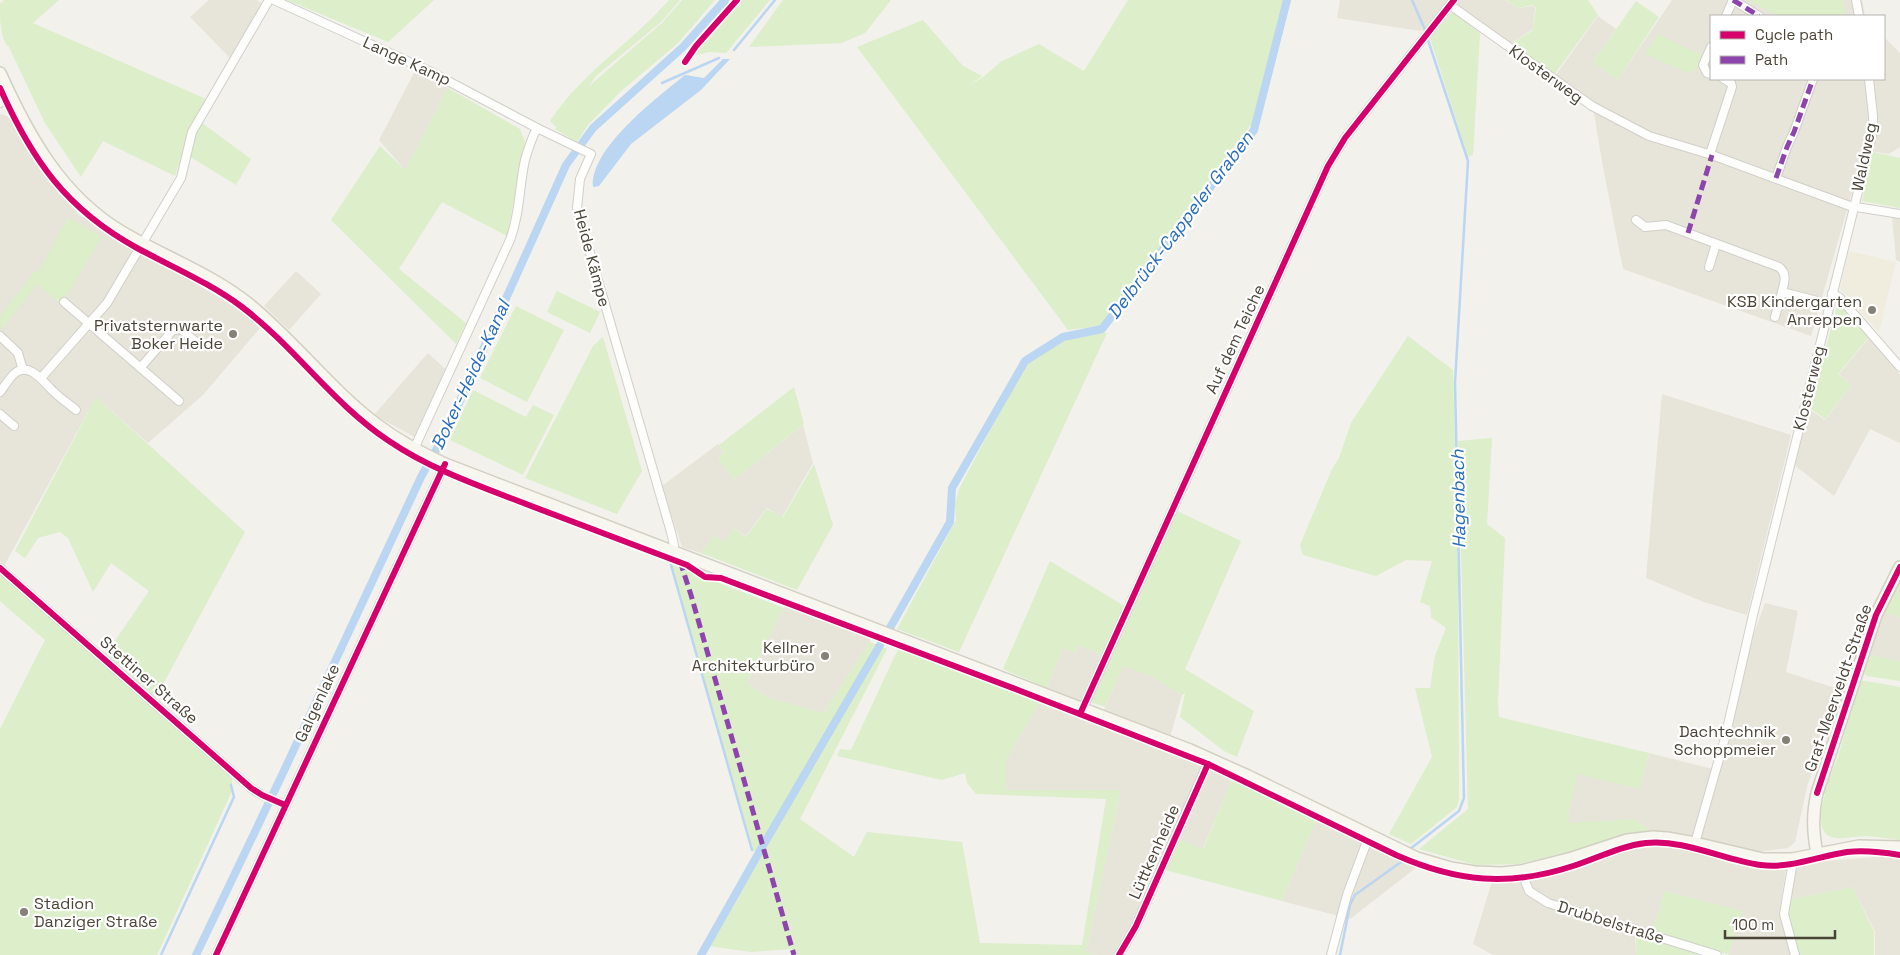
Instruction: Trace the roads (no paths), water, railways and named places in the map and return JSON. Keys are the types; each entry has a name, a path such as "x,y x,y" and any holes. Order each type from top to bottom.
{"street":[{"path":"41,378 107,303 181,178 192,132 269,0"},
{"name":"Lange Kamp","path":"274,0 429,71 537,128"},
{"path":"1726,15 1733,0 1757,15"},
{"path":"1856,0 1859,15"},
{"name":"Klosterweg","path":"1452,2 1592,106 1649,136 1710,154 1854,206 1753,615 1725,738 1695,843"},
{"name":"Auf dem Teiche","path":"1083,708 1328,166 1345,138 1452,2"},
{"path":"1710,50 1703,65 1707,73 1710,74"},
{"path":"0,73 38,148 51,168 70,190 104,220 194,270 247,303 361,411 378,425 435,459 1210,758 1399,850 1417,858 1451,868 1475,872 1502,873 1521,871 1633,839 1667,838 1756,858 1792,859 1860,846 1900,847"},
{"path":"1710,154 1732,88 1731,83 1726,80"},
{"path":"1776,178 1812,80"},
{"name":"Waldweg","path":"1854,206 1872,130 1873,116 1869,80"},
{"path":"0,103 11,97"},
{"path":"414,448 510,240 519,206 525,162 537,128"},
{"name":"Heide Kämpe","path":"537,128 591,154 580,179 577,208 671,532 674,552"},
{"path":"1854,206 1900,214"},
{"path":"1636,220 1645,226 1666,224 1781,269 1785,278 1776,317"},
{"path":"1709,267 1716,244"},
{"path":"1782,292 1829,304"},
{"path":"1832,293 1840,298 1900,367"},
{"path":"64,302 179,401"},
{"path":"141,367 173,330 181,329 197,343"},
{"path":"0,336 18,353 23,370"},
{"path":"0,392 16,373 23,370 30,371 41,378 52,391 76,410"},
{"path":"0,414 14,426"},
{"name":"Galgenlake","path":"216,955 281,803 435,459"},
{"name":"Graf-Meerveldt-Straße","path":"1817,854 1812,815 1817,793 1876,615 1900,567"},
{"name":"Stettiner Straße","path":"0,568 251,788 281,803"},
{"name":"Lüttkenheide","path":"1119,955 1136,926 1210,758"},
{"path":"1331,955 1347,895 1369,836"},
{"path":"1792,859 1784,914 1795,955"},
{"name":"Drubbelstraße","path":"1521,871 1529,891 1548,903 1717,955"}],"water":[{"path":"723,59 730,59 701,90 631,144 599,186 593,187 595,172 602,156 627,125 685,75 704,78"}],"waterway":[{"name":"Boker-Heide-Kanal","path":"196,955 421,477 446,432 566,165 593,128 683,47 725,0"},
{"path":"734,50 775,0"},
{"name":"Delbrück-Cappeler Graben","path":"887,633 950,522 952,488 1025,361 1063,337 1102,329 1254,130 1287,0"},
{"name":"Hagenbach","path":"1412,0 1426,32"},
{"name":"Hagenbach","path":"1410,849 1459,811 1464,798 1455,383 1468,161 1427,37"},
{"path":"662,83 719,58"},
{"path":"671,565 752,850"},
{"name":"Delbrück-Cappeler Graben","path":"764,844 880,645"},
{"path":"161,955 234,797 231,785"},
{"name":"Delbrück-Cappeler Graben","path":"701,955 761,849"},
{"name":"Hagenbach","path":"1340,955 1350,905 1355,895 1401,862 1405,856"}],"place":[{"name":"KSB Kindergarten Anreppen","path":"1872,310"},
{"name":"Privatsternwarte Boker Heide","path":"233,334"},
{"name":"Kellner Architekturbüro","path":"825,656"},
{"name":"Dachtechnik Schoppmeier","path":"1786,740"},
{"name":"Stadion Danziger Straße","path":"24,912"}]}
